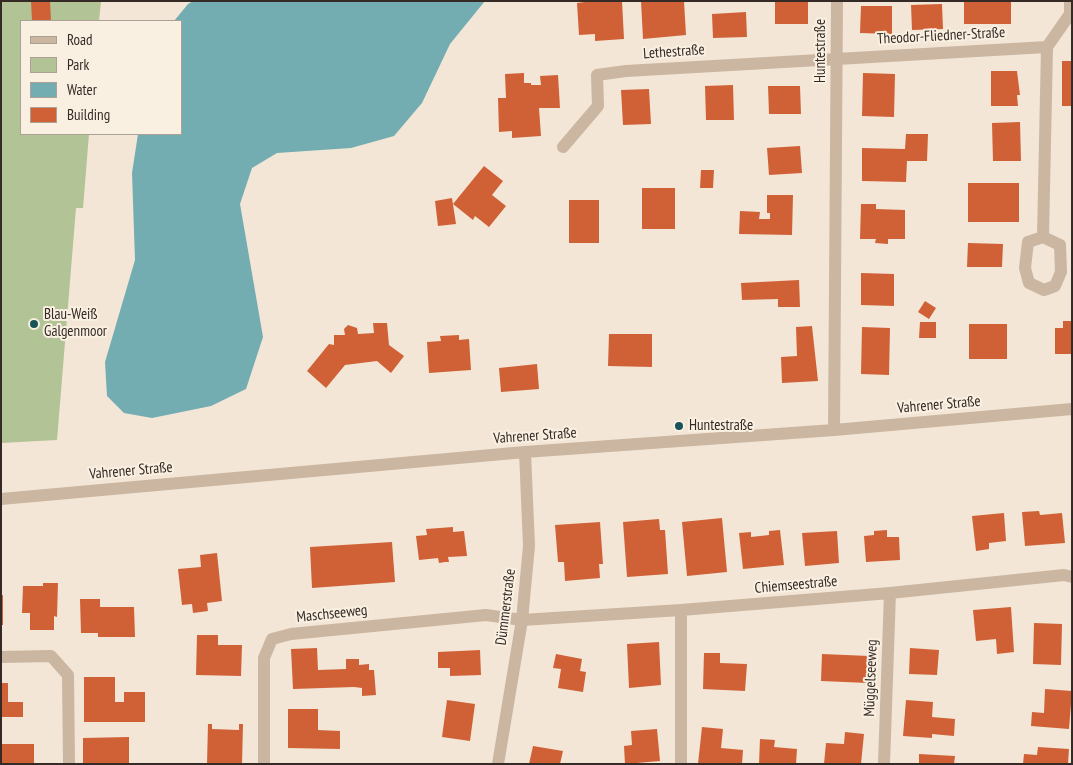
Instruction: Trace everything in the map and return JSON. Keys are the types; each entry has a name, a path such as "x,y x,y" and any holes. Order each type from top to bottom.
{"street":[{"name":"Huntestraße","path":"834,430 837,1"},
{"path":"1043,237 1047,47 1070,14 1070,1"},
{"name":"Theodor-Fliedner-Straße","path":"837,58 1047,47"},
{"name":"Lethestraße","path":"563,147 598,106 597,75 626,71 837,58"},
{"name":"Vahrener Straße","path":"1,499 525,452 834,430 1072,409"},
{"name":"Dümmerstraße","path":"498,764 522,620 529,546 525,452"},
{"name":"Chiemseestraße","path":"522,620 681,610 890,593 1064,575 1072,577"},
{"name":"Müggelseeweg","path":"884,764 890,593"},
{"path":"681,610 681,764"},
{"name":"Maschseeweg","path":"264,764 264,658 272,639 312,632 486,615 522,620"},
{"path":"1,657 51,656 68,674 69,764"}],"green space":[{"name":"Blau-Weiß Galgenmoor","path":"1,1 101,1 99,20 20,20 20,135 89,135 83,208 76,208 57,440 1,443"}],"water":[{"path":"193,1 485,1 450,44 422,103 394,136 351,148 277,153 252,168 240,204 263,337 246,389 211,406 152,418 124,413 107,396 105,362 135,260 132,173 138,135 182,135 182,20 175,20 188,4"}],"building":[{"path":"31,1 50,1 51,20 32,20"},
{"path":"622,1 624,39 595,41 595,34 579,35 577,3"},
{"path":"641,1 684,1 686,35 643,39"},
{"path":"775,1 808,1 808,24 775,24"},
{"path":"964,1 1011,1 1011,24 964,24"},
{"path":"942,4 943,29 912,30 911,5"},
{"path":"861,6 892,6 892,34 860,33"},
{"path":"746,12 747,37 713,38 712,14"},
{"path":"1062,61 1072,61 1072,106 1062,106"},
{"path":"991,71 1017,71 1020,95 1017,95 1018,106 991,106"},
{"path":"524,73 524,83 531,83 531,85 541,85 540,76 558,75 560,108 539,108 541,136 512,138 512,131 499,132 498,98 506,98 505,74"},
{"path":"863,73 895,74 894,117 862,116"},
{"path":"733,85 734,120 706,120 705,86"},
{"path":"768,86 800,86 801,114 769,114"},
{"path":"649,89 651,124 623,125 621,90"},
{"path":"1020,122 1021,161 993,161 992,123"},
{"path":"906,134 928,134 927,161 907,161 906,182 862,181 862,148 905,149"},
{"path":"800,146 802,173 769,175 767,148"},
{"path":"484,166 503,181 492,195 506,206 489,227 475,216 473,220 453,204"},
{"path":"701,170 714,170 713,188 700,188"},
{"path":"968,183 1019,183 1019,222 968,222"},
{"path":"642,188 675,188 675,229 642,229"},
{"path":"767,195 793,195 792,235 739,234 740,211 760,212 759,219 770,219 770,213 767,213"},
{"path":"452,198 456,224 438,226 435,201"},
{"path":"569,200 599,200 599,243 569,243"},
{"path":"861,204 876,204 876,209 905,210 905,239 888,239 888,244 875,243 876,239 860,239"},
{"path":"968,243 1003,244 1002,267 967,267"},
{"path":"861,273 894,274 894,306 861,305"},
{"path":"799,280 800,307 778,307 778,299 742,300 741,283"},
{"path":"925,301 936,308 929,319 918,312"},
{"path":"1063,321 1072,321 1072,354 1055,354 1055,328 1063,328"},
{"path":"920,322 936,322 936,338 919,338"},
{"path":"373,323 387,323 389,345 404,356 391,373 377,361 345,365 326,388 307,371 329,344 334,345 334,335 345,335 344,329 348,325 357,328 358,334 374,333"},
{"path":"969,324 1007,324 1007,359 969,359"},
{"path":"812,326 818,381 782,383 781,357 797,356 796,327"},
{"path":"862,327 890,328 889,375 861,374"},
{"path":"609,334 652,334 652,367 608,366"},
{"path":"459,335 459,340 469,339 471,370 429,373 427,342 441,341 440,336"},
{"path":"537,364 539,389 501,392 499,368"},
{"path":"1039,511 1040,515 1062,513 1065,543 1025,546 1022,512"},
{"path":"1004,513 1006,541 989,543 989,549 976,551 972,516"},
{"path":"722,518 727,572 687,576 682,522"},
{"path":"659,519 660,530 665,530 668,574 627,577 623,522"},
{"path":"600,522 603,564 599,564 600,578 565,581 564,562 558,562 555,525"},
{"path":"453,527 453,532 464,531 467,556 448,557 449,562 439,563 438,558 419,560 416,536 427,535 426,529"},
{"path":"780,530 784,565 743,569 739,533 751,532 751,537 769,535 769,531"},
{"path":"887,530 887,537 899,537 900,560 866,562 864,536 874,535 874,531"},
{"path":"837,531 839,563 805,566 802,533"},
{"path":"392,542 395,582 312,588 310,547"},
{"path":"217,553 222,601 207,603 208,611 193,613 192,604 182,605 178,569 201,567 200,555"},
{"path":"43,583 58,583 57,617 54,616 54,630 30,630 30,613 22,613 23,586 43,586"},
{"path":"1,595 3,595 3,625 1,625"},
{"path":"80,599 100,599 100,607 134,607 135,637 98,637 98,633 81,633"},
{"path":"1011,607 1014,652 997,654 996,639 976,641 973,610"},
{"path":"1034,623 1062,624 1061,665 1033,664"},
{"path":"197,635 218,635 218,645 242,645 241,676 196,675"},
{"path":"659,642 661,685 629,688 627,644"},
{"path":"317,648 318,670 346,669 346,659 359,659 359,665 369,664 369,670 374,670 376,695 362,696 362,688 354,687 293,689 291,649"},
{"path":"910,648 939,650 937,675 909,674"},
{"path":"480,650 481,675 450,676 450,668 438,668 438,652"},
{"path":"704,653 720,653 720,663 747,664 745,691 703,689"},
{"path":"556,654 582,659 580,671 586,672 583,692 558,688 561,669 553,668"},
{"path":"822,654 869,656 868,683 821,681"},
{"path":"84,677 115,677 115,702 124,702 124,692 145,692 145,722 84,722"},
{"path":"1,683 8,683 8,702 23,702 23,717 1,717"},
{"path":"1045,689 1072,691 1069,729 1031,726 1032,712 1044,713"},
{"path":"447,700 475,704 470,741 442,737"},
{"path":"906,700 933,702 932,717 955,719 954,736 932,734 932,738 903,736"},
{"path":"288,709 318,709 318,730 340,731 340,749 288,748"},
{"path":"208,724 212,724 212,729 239,730 239,724 243,724 242,764 207,764"},
{"path":"702,727 723,729 721,748 743,750 742,764 698,764"},
{"path":"657,729 660,761 625,764 624,746 632,745 631,731"},
{"path":"845,732 864,734 861,764 824,764 826,743 844,744"},
{"path":"129,737 129,764 83,764 83,738"},
{"path":"760,739 775,740 774,747 797,749 796,764 759,764"},
{"path":"1,744 34,744 34,764 1,764"},
{"path":"533,746 563,751 560,764 529,764"},
{"path":"1038,747 1069,749 1068,764 1023,764 1024,754 1037,755"},
{"path":"919,754 955,756 954,764 919,764"}],"place":[{"name":"Blau-Weiß Galgenmoor","path":"34,324"},
{"name":"Huntestraße","path":"679,426"}]}
